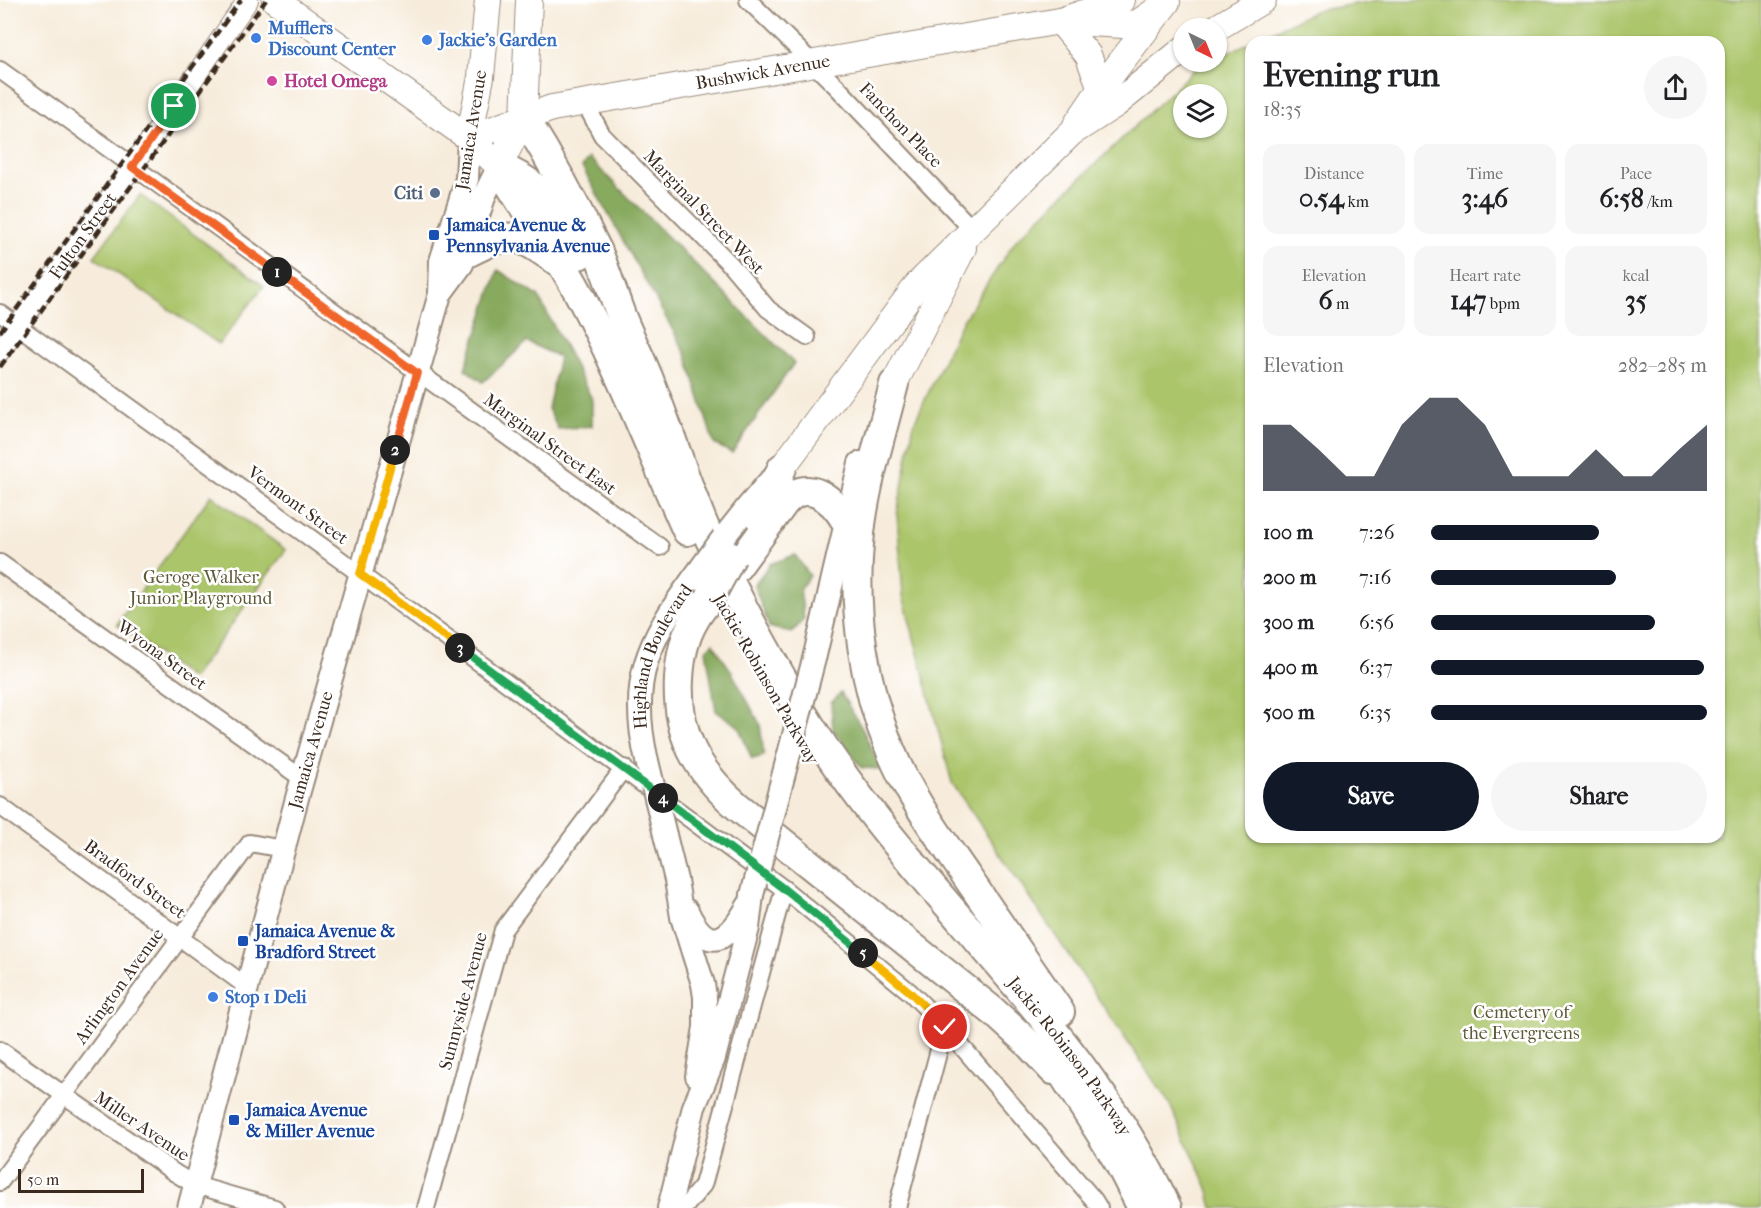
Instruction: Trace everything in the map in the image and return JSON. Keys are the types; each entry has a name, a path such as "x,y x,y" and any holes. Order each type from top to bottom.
{"highway":[{"path":"524,117 598,254 624,322"},
{"path":"499,166 521,177 539,193 624,322"},
{"name":"Jackie Robinson Parkway","path":"499,166 578,292 625,390 725,614 784,718 849,812 878,849 1049,1052 1142,1158 1167,1208"},
{"path":"467,253 499,238 520,238 527,240 563,265"},
{"name":"Jackie Robinson Parkway","path":"624,322 648,378 703,523 743,606 805,717 876,817 1075,1057 1098,1107 1118,1161 1142,1208"},
{"path":"894,384 873,464 859,544 862,641 876,708 891,750 918,804 1086,1049 1098,1107"},
{"path":"782,468 757,518 732,556 709,599 683,614 679,712 685,737 708,777 738,806 1010,1026 1044,1060 1098,1107"},
{"path":"757,518 792,494 813,492 827,498 846,520"}],"main road":[{"path":"275,0 470,138 499,166"},
{"name":"Jamaica Avenue","path":"189,1208 283,849 440,294 441,261 467,178 470,138 481,77 488,0"},
{"name":"Jamaica Avenue","path":"440,294 462,264 485,194 524,117 530,0"},
{"name":"Bushwick Avenue","path":"470,138 552,108 1060,21 1122,0"},
{"path":"1227,21 1263,0"},
{"name":"Bushwick Avenue","path":"1060,21 1123,25 1138,23 1168,1"},
{"name":"Highland Boulevard","path":"1071,133 1101,88 1168,1"},
{"path":"1060,21 1088,56 1101,88"},
{"name":"Highland Boulevard","path":"782,468 918,284 1071,133 1116,104 1173,58"},
{"name":"Highland Boulevard","path":"669,1208 694,1107 714,1058 748,928 751,898 815,655 859,467 868,440 894,384 972,229"},
{"name":"Highland Boulevard","path":"694,1107 699,1054 705,1027 703,984 682,916 676,880 647,761 639,717 642,675 654,639 683,614 757,518"},
{"path":"676,880 688,913 696,926 709,937 720,938 737,926 751,898"}],"street":[{"name":"Fulton Street","path":"0,351 248,0"},
{"name":"Fanchon Place","path":"748,0 836,86 972,229"},
{"name":"Marginal Street East","path":"0,70 660,547"},
{"name":"Marginal Street West","path":"585,103 602,135 730,264 768,309 807,337"},
{"name":"Vermont Street","path":"0,314 360,574 784,889"},
{"name":"Wyona Street","path":"0,563 303,778"},
{"name":"Sunnyside Avenue","path":"426,1208 503,930 624,768"},
{"name":"Bradford Street","path":"0,806 246,986"},
{"name":"Arlington Avenue","path":"0,1182 250,843 283,849"},
{"path":"684,1208 703,1185 784,889 910,992 945,1027 1099,1208"},
{"path":"897,1208 945,1027"},
{"name":"Miller Avenue","path":"0,1050 195,1185 275,1208"}],"green space":[{"name":"Cemetery of the Evergreens","path":"1378,0 1761,0 1761,1208 1213,1208 1208,1188 1169,1103 952,783 903,596 897,514 914,423 960,325 1016,240 1173,90 1173,138 1227,138 1227,84 1179,84 1192,72 1227,72 1227,53 1245,45 1245,843 1725,843 1725,36 1263,36 1315,11"},
{"path":"589,158 794,363 732,453 714,444 686,354 582,167"},
{"path":"140,195 264,286 219,344 94,257"},
{"path":"498,270 538,296 592,399 592,426 558,429 548,409 559,357 527,342 483,382 465,369"},
{"name":"Geroge Walker Junior Playground","path":"211,495 286,550 192,679 117,624"},
{"path":"795,555 810,576 800,588 804,619 792,633 769,627 754,585 770,564"},
{"path":"713,643 760,724 764,756 752,759 738,726 716,711 706,650"},
{"path":"841,693 863,730 881,769 862,768 833,730 831,703"}],"railway":[{"path":"0,332 241,0"},
{"path":"0,367 266,0"}],"place":[{"name":"Mufflers Discount Center","path":"256,38"},
{"name":"Jackie's Garden","path":"427,40"},
{"name":"Hotel Omega","path":"272,81"},
{"name":"Citi","path":"435,193"},
{"name":"Jamaica Avenue & Pennsylvania Avenue","path":"434,235"},
{"name":"Jamaica Avenue & Bradford Street","path":"243,941"},
{"name":"Stop 1 Deli","path":"213,997"},
{"name":"Jamaica Avenue & Miller Avenue","path":"234,1120"}],"route":[{"path":"174,106 132,167 417,373 360,574 784,889 910,992 945,1027"}]}
